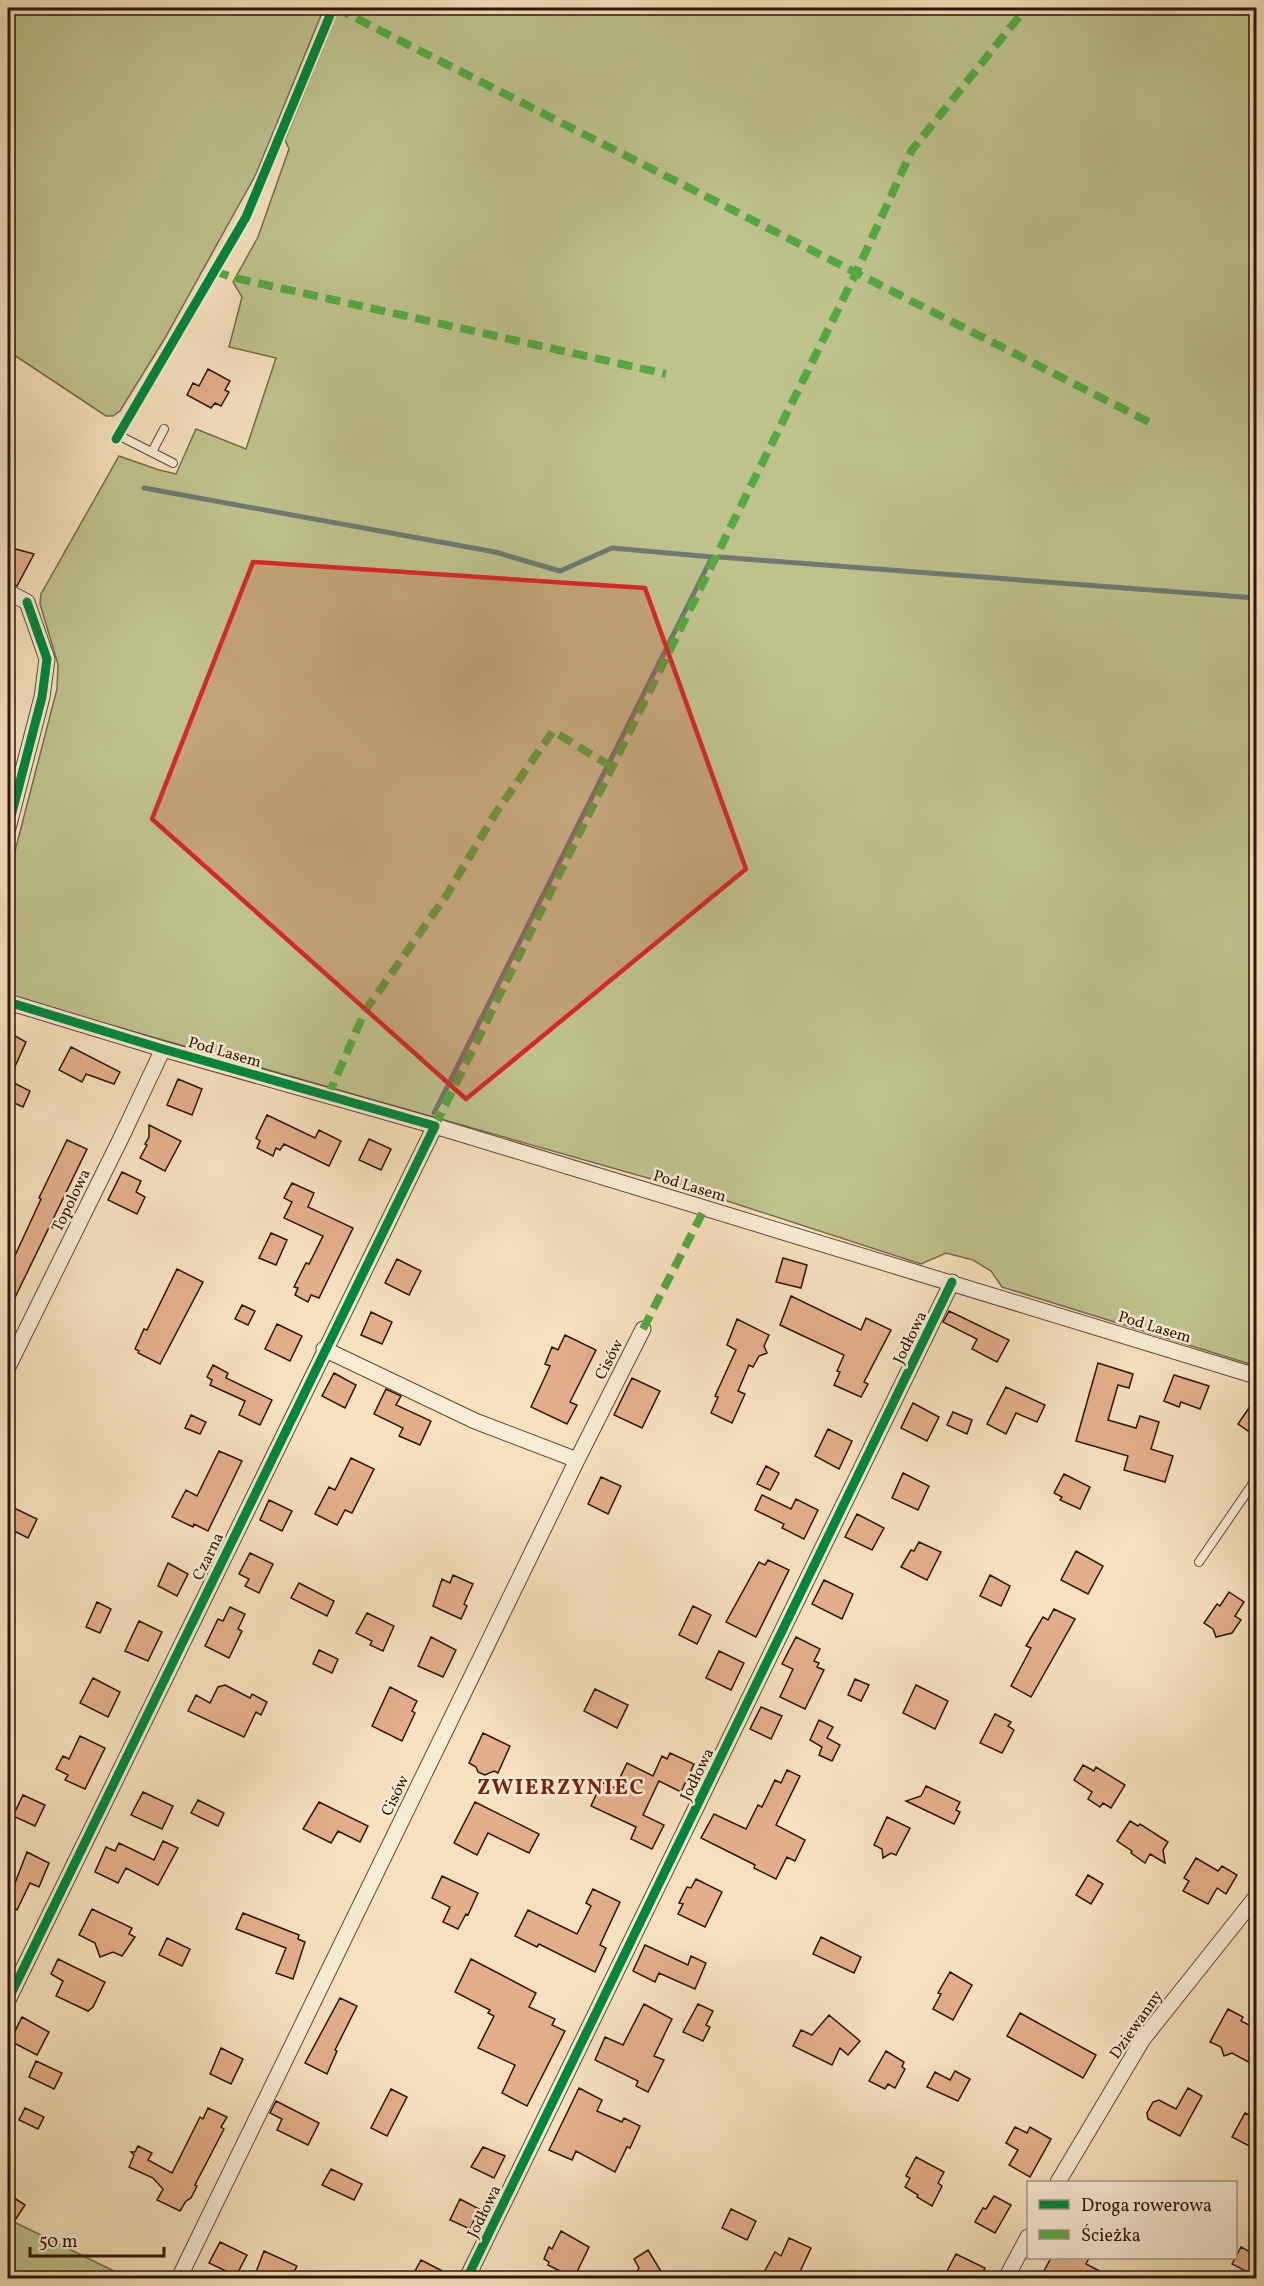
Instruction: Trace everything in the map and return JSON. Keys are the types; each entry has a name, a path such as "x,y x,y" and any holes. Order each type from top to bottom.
{"street":[{"path":"8,592 27,602 47,659 42,697 8,828"},
{"name":"Pod Lasem","path":"8,1002 163,1049 435,1126 1257,1376"},
{"name":"Topolowa","path":"8,1366 163,1049"},
{"name":"Czarna","path":"8,2000 324,1349 435,1126"},
{"name":"Jodłowa","path":"467,2278 952,1282"},
{"name":"Cisów","path":"179,2278 643,1329"},
{"path":"324,1349 475,1421 577,1460"},
{"name":"Dziewanny","path":"1059,2181 1143,2039 1257,1897"},
{"path":"1006,2278 1027,2241"}],"lane":[{"path":"152,452 164,429"},
{"path":"118,435 173,463"},
{"path":"1199,1562 1257,1479"}],"highlighted area":[{"path":"253,562 645,588 746,869 466,1099 152,819"}],"green space":[{"path":"8,8 324,8 256,174 165,338 120,411 113,416 106,416 8,351"},
{"path":"339,8 1256,8 1256,1366 1002,1287 991,1271 973,1260 946,1253 921,1264 718,1198 19,999 8,992 8,878 57,689 58,664 40,604 41,594 119,456 176,474 196,429 246,449 276,358 229,347 242,297 233,282 258,237 289,149 285,140"},
{"path":"8,2219 128,2278 8,2278"}],"building":[{"path":"208,369 230,381 225,390 229,392 221,406 215,403 211,408 187,395 193,383 199,386"},
{"path":"12,548 34,554 17,586 8,582 8,551 11,552"},
{"path":"8,1032 26,1042 8,1082"},
{"path":"71,1047 120,1072 114,1084 86,1074 82,1082 59,1070"},
{"path":"178,1079 202,1089 192,1115 167,1105"},
{"path":"14,1083 30,1091 23,1107 8,1100"},
{"path":"267,1115 315,1138 319,1130 341,1141 329,1166 284,1144 280,1150 276,1148 273,1156 257,1148 260,1141 256,1138"},
{"path":"149,1125 181,1141 165,1171 140,1158 147,1145 145,1144 149,1137"},
{"path":"369,1139 391,1149 381,1170 359,1160"},
{"path":"67,1140 87,1149 8,1312 8,1260 12,1262"},
{"path":"122,1172 141,1181 136,1192 145,1197 137,1214 108,1200"},
{"path":"292,1183 314,1193 308,1207 353,1228 319,1298 311,1295 308,1302 295,1295 298,1288 294,1287 323,1236 284,1218 292,1202 284,1198"},
{"path":"271,1233 287,1240 276,1265 259,1258"},
{"path":"783,1258 807,1265 801,1288 776,1282"},
{"path":"397,1259 421,1271 409,1295 385,1283"},
{"path":"177,1269 203,1282 160,1364 138,1353 139,1351 135,1349"},
{"path":"791,1296 861,1330 866,1318 891,1330 864,1382 868,1384 861,1397 834,1385 844,1355 780,1325"},
{"path":"242,1305 255,1311 248,1325 235,1319"},
{"path":"949,1311 1009,1340 997,1362 972,1349 977,1339 943,1322"},
{"path":"371,1312 392,1322 382,1344 361,1335"},
{"path":"737,1319 769,1335 764,1346 767,1353 759,1356 753,1367 749,1365 738,1391 745,1394 732,1423 711,1413 718,1397 715,1396 736,1350 727,1345"},
{"path":"277,1324 302,1336 290,1361 265,1349"},
{"path":"565,1335 596,1350 570,1402 577,1405 567,1424 531,1407 550,1366 545,1364 552,1347 558,1350"},
{"path":"1098,1363 1133,1374 1129,1388 1118,1385 1108,1420 1136,1428 1140,1416 1159,1422 1151,1449 1173,1456 1165,1482 1124,1470 1128,1456 1076,1441"},
{"path":"213,1365 228,1373 226,1378 272,1400 260,1425 239,1415 245,1401 210,1385 212,1380 207,1377"},
{"path":"334,1373 356,1385 345,1408 322,1396"},
{"path":"1174,1375 1209,1386 1200,1409 1181,1402 1179,1407 1164,1401"},
{"path":"632,1378 660,1391 642,1428 614,1415"},
{"path":"1006,1387 1045,1405 1037,1422 1016,1413 1006,1434 987,1424"},
{"path":"386,1389 401,1396 396,1405 431,1421 420,1445 399,1436 403,1428 374,1414"},
{"path":"1257,1396 1257,1437 1238,1424"},
{"path":"913,1403 939,1417 927,1441 901,1428"},
{"path":"953,1412 972,1420 967,1434 947,1425"},
{"path":"191,1415 206,1422 200,1434 185,1428"},
{"path":"828,1429 852,1441 839,1469 815,1456"},
{"path":"219,1451 242,1461 208,1531 172,1517 186,1490 197,1496"},
{"path":"351,1458 374,1469 352,1513 345,1510 337,1525 315,1514 329,1487 335,1490"},
{"path":"766,1466 779,1473 770,1490 757,1484"},
{"path":"903,1473 929,1486 918,1510 892,1498"},
{"path":"1064,1474 1090,1487 1080,1509 1060,1500 1062,1497 1054,1493"},
{"path":"601,1477 621,1486 608,1514 588,1504"},
{"path":"762,1495 791,1509 796,1499 818,1510 804,1539 782,1528 784,1524 755,1510"},
{"path":"269,1500 292,1511 282,1531 260,1520"},
{"path":"8,1505 37,1519 28,1538 8,1528"},
{"path":"857,1514 884,1528 872,1550 845,1537"},
{"path":"919,1542 941,1552 927,1580 901,1567 911,1550 914,1551"},
{"path":"1076,1551 1103,1566 1088,1594 1061,1580"},
{"path":"250,1553 273,1564 259,1593 245,1586 249,1579 239,1574"},
{"path":"768,1560 789,1570 756,1637 726,1622 759,1562 765,1565"},
{"path":"168,1563 188,1574 177,1596 158,1586"},
{"path":"453,1575 473,1584 464,1604 467,1606 461,1619 433,1606 442,1579 450,1583"},
{"path":"990,1575 1010,1586 1001,1606 980,1596"},
{"path":"824,1580 853,1594 842,1619 812,1604"},
{"path":"299,1583 334,1601 327,1616 291,1598"},
{"path":"1229,1592 1244,1602 1235,1616 1241,1620 1232,1633 1216,1637 1213,1629 1204,1623 1217,1604 1220,1606"},
{"path":"97,1602 111,1609 100,1633 86,1627"},
{"path":"693,1606 711,1615 697,1644 679,1635"},
{"path":"230,1607 245,1614 238,1629 242,1631 229,1658 205,1646 218,1619 223,1621"},
{"path":"1054,1609 1075,1619 1031,1697 1011,1686 1031,1648 1026,1646 1043,1617 1048,1620"},
{"path":"367,1613 394,1626 383,1651 370,1645 372,1641 356,1633"},
{"path":"139,1621 162,1632 148,1661 125,1651"},
{"path":"431,1637 456,1650 443,1677 418,1666"},
{"path":"796,1637 820,1649 814,1661 819,1663 817,1667 824,1670 805,1709 780,1697 793,1669 782,1664"},
{"path":"319,1650 338,1659 332,1673 313,1664"},
{"path":"719,1651 744,1663 731,1690 706,1678"},
{"path":"93,1678 120,1692 108,1717 80,1703"},
{"path":"855,1679 869,1685 861,1701 848,1695"},
{"path":"225,1685 250,1698 252,1694 267,1702 261,1715 256,1712 244,1737 188,1711 196,1695 210,1703 218,1687"},
{"path":"916,1685 948,1701 935,1729 903,1713"},
{"path":"390,1687 417,1701 412,1711 415,1713 402,1741 372,1726"},
{"path":"595,1689 628,1705 617,1728 584,1711"},
{"path":"761,1707 782,1716 771,1739 750,1729"},
{"path":"995,1714 1011,1722 1008,1726 1014,1730 1002,1753 980,1743"},
{"path":"819,1720 833,1727 827,1738 840,1745 832,1761 819,1755 822,1747 810,1740"},
{"path":"483,1733 510,1746 498,1773 494,1771 485,1775 469,1763"},
{"path":"80,1736 105,1748 85,1789 65,1780 68,1775 56,1769 63,1756 69,1759"},
{"path":"670,1753 694,1764 681,1792 659,1781 643,1815 664,1825 652,1849 631,1839 636,1827 591,1806 602,1782 615,1788 627,1763 653,1776 662,1756 667,1759"},
{"path":"1083,1765 1094,1771 1096,1767 1125,1785 1111,1808 1103,1803 1100,1807 1088,1799 1092,1792 1074,1780"},
{"path":"787,1770 800,1776 776,1825 805,1840 795,1861 787,1857 776,1879 754,1868 755,1865 701,1838 714,1814 746,1829 758,1805 762,1807 775,1780 781,1783"},
{"path":"926,1786 960,1802 956,1810 960,1812 954,1824 906,1801 921,1796"},
{"path":"143,1792 173,1806 162,1829 131,1815"},
{"path":"23,1795 45,1805 35,1826 13,1816"},
{"path":"198,1800 224,1813 218,1826 191,1813"},
{"path":"319,1802 368,1826 360,1842 338,1831 331,1843 303,1829"},
{"path":"475,1802 539,1834 529,1853 488,1833 477,1855 454,1843"},
{"path":"887,1817 910,1828 896,1855 891,1853 883,1858 882,1849 874,1845"},
{"path":"1130,1821 1138,1826 1140,1824 1168,1842 1163,1850 1165,1863 1150,1854 1145,1863 1117,1841"},
{"path":"163,1841 178,1848 158,1885 126,1868 118,1883 95,1872 106,1847 115,1851 119,1843 154,1860"},
{"path":"27,1852 49,1863 39,1887 30,1883 17,1910 8,1905 8,1901"},
{"path":"1196,1858 1218,1871 1222,1866 1237,1875 1226,1894 1217,1888 1208,1904 1183,1891 1189,1881 1184,1878"},
{"path":"1088,1875 1103,1884 1091,1904 1076,1895"},
{"path":"442,1876 478,1893 468,1915 466,1914 458,1929 443,1922 450,1907 432,1898"},
{"path":"696,1879 722,1892 705,1927 678,1914 683,1904 679,1903 687,1887 691,1888"},
{"path":"593,1889 620,1902 600,1945 606,1948 595,1972 539,1944 537,1947 515,1936 528,1910 577,1934 591,1906 586,1903"},
{"path":"92,1909 132,1928 129,1934 135,1937 122,1956 113,1952 100,1957 95,1943 79,1935"},
{"path":"243,1913 299,1935 298,1939 305,1942 293,1979 276,1973 286,1948 236,1929"},
{"path":"821,1937 861,1957 854,1973 813,1954"},
{"path":"167,1938 190,1949 182,1966 159,1955"},
{"path":"645,1945 688,1965 691,1956 706,1963 695,1989 659,1973 655,1982 633,1971"},
{"path":"58,1959 105,1982 93,2007 88,2011 56,1996 63,1981 51,1974"},
{"path":"471,1959 536,1993 529,2007 555,2019 552,2025 565,2031 527,2106 502,2093 515,2065 478,2048 494,2016 488,2013 490,2010 455,1992"},
{"path":"950,1972 972,1985 953,2020 933,2009 941,1994 938,1993"},
{"path":"340,1998 357,2006 335,2050 337,2051 327,2074 305,2063"},
{"path":"644,2004 672,2019 654,2056 664,2060 648,2092 636,2086 638,2081 595,2060 605,2037 623,2045"},
{"path":"698,2004 713,2011 706,2025 710,2027 703,2041 683,2032"},
{"path":"1228,2009 1243,2017 1241,2021 1257,2029 1257,2034 1249,2048 1254,2065 1232,2053 1224,2056 1221,2047 1210,2042"},
{"path":"1020,2013 1096,2055 1083,2078 1007,2036"},
{"path":"829,2015 860,2041 848,2055 840,2048 832,2065 793,2046 801,2030 812,2035"},
{"path":"22,2017 49,2032 37,2055 10,2041"},
{"path":"221,2048 243,2059 231,2084 210,2074"},
{"path":"886,2051 904,2062 902,2067 905,2069 895,2088 888,2084 885,2089 869,2081"},
{"path":"36,2061 62,2073 54,2089 29,2077"},
{"path":"955,2071 970,2079 958,2101 927,2087 935,2072 950,2080"},
{"path":"579,2088 602,2100 597,2111 622,2122 624,2118 640,2126 615,2172 576,2151 572,2160 549,2150"},
{"path":"1188,2088 1202,2096 1180,2136 1148,2119 1147,2113 1153,2102 1159,2100 1176,2109"},
{"path":"391,2089 407,2097 387,2136 371,2128"},
{"path":"276,2101 319,2123 308,2145 277,2130 282,2119 270,2113"},
{"path":"25,2108 44,2117 38,2129 19,2120"},
{"path":"208,2108 227,2117 221,2127 224,2129 195,2185 197,2186 191,2198 186,2201 180,2211 157,2200 163,2189 153,2178 129,2167 134,2155 131,2152 135,2152 138,2146 152,2153 148,2160 172,2173 200,2117 203,2119"},
{"path":"1245,2113 1257,2119 1257,2150 1232,2137"},
{"path":"1015,2127 1027,2133 1030,2127 1051,2139 1030,2177 1009,2165 1018,2150 1006,2143"},
{"path":"483,2147 505,2156 494,2178 471,2167"},
{"path":"916,2157 944,2172 938,2183 942,2186 932,2206 905,2187 910,2178 906,2176"},
{"path":"331,2169 362,2184 354,2200 322,2185"},
{"path":"8,2194 25,2205 8,2231"},
{"path":"994,2196 1011,2205 995,2233 975,2222 983,2208 986,2209"},
{"path":"460,2199 479,2209 470,2229 450,2220"},
{"path":"731,2209 756,2221 747,2240 722,2228"},
{"path":"561,2231 589,2247 574,2278 548,2265 549,2262 544,2259 549,2247 552,2249"},
{"path":"789,2238 811,2248 797,2278 761,2278 775,2252 781,2256"},
{"path":"220,2242 247,2255 236,2276 209,2263"},
{"path":"1241,2247 1250,2252 1257,2251 1257,2277 1232,2264 1237,2259"},
{"path":"648,2250 665,2278 633,2278 639,2268 634,2259"},
{"path":"264,2251 297,2266 291,2278 273,2278 256,2272"},
{"path":"956,2254 985,2268 980,2278 957,2278 946,2273"},
{"path":"1050,2259 1088,2259 1086,2264 1113,2278 1059,2278 1044,2271"},
{"path":"421,2260 456,2278 426,2278 414,2273"}],"waterway":[{"path":"144,488 495,552 560,571 612,548 712,557 434,1113"},
{"path":"719,557 1256,598"}],"marked path":[{"path":"336,8 1151,423"},
{"path":"435,1126 856,273 912,150 1026,8"},
{"path":"214,271 235,278 666,374"},
{"path":"328,1096 365,1011 446,896 495,814 553,731 612,767"},
{"path":"643,1329 705,1208"}],"cycle path":[{"path":"116,439 246,217 333,8"},
{"path":"8,828 42,697 47,659 27,602"},
{"path":"8,1002 163,1049 435,1126 8,2000"},
{"path":"467,2278 952,1282"}],"district":[{"name":"ZWIERZYNIEC","path":"561,1786"}]}
